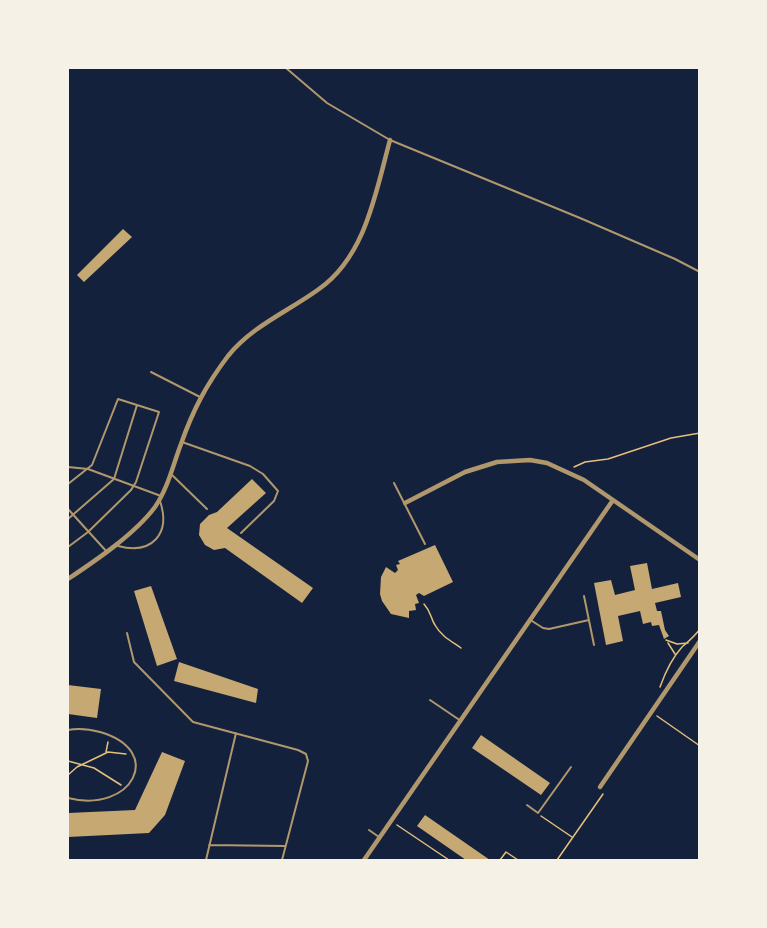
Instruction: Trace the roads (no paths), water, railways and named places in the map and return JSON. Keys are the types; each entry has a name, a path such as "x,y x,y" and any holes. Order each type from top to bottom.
{"street":[{"path":"68,579 116,545 154,507 171,474 200,397 229,355 246,338 275,316 321,288 339,271 352,253 363,231 390,140"},
{"path":"405,503 465,472 497,462 530,460 547,463 570,472 699,560"},
{"path":"364,861 613,500"},
{"path":"600,787 699,640"}],"lane":[{"path":"286,68 327,103 390,140 580,218 675,259 699,272"},
{"path":"151,372 200,397"},
{"path":"68,484 92,465 118,399 159,412 134,486 88,532 68,548"},
{"path":"68,519 114,479 138,405"},
{"path":"182,442 250,466 263,474 278,491 274,501 241,533"},
{"path":"68,467 88,469 160,497 164,520 161,534 152,543 143,547 130,549 116,545"},
{"path":"171,474 207,509"},
{"path":"394,483 425,544"},
{"path":"68,509 107,552"},
{"path":"584,596 594,645"},
{"path":"530,620 549,629 589,620"},
{"path":"127,633 134,662 194,722 306,754 308,761 282,861"},
{"path":"430,700 461,721"},
{"path":"68,730 91,730 109,735 122,743 133,755 136,772 125,790 115,795 92,801 68,798"},
{"path":"206,861 236,733"},
{"path":"527,805 538,813 571,768"},
{"path":"369,830 380,838"},
{"path":"209,845 286,846"}]}
